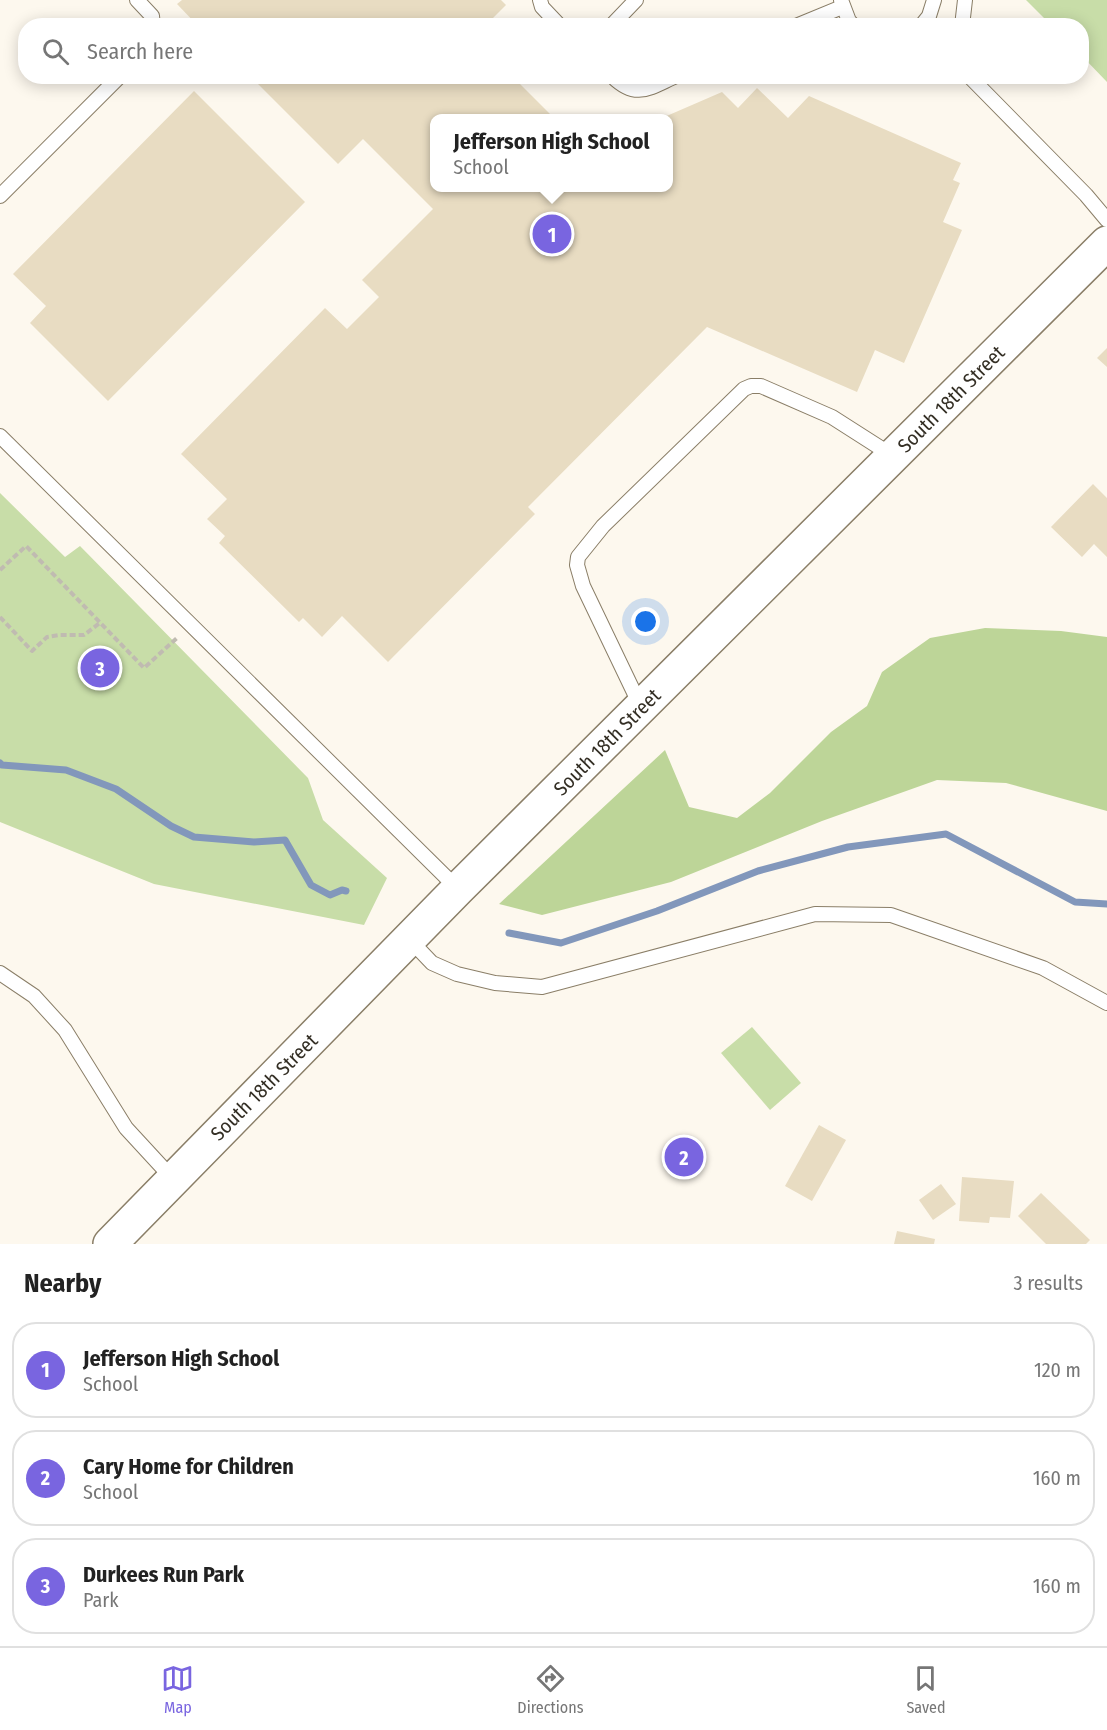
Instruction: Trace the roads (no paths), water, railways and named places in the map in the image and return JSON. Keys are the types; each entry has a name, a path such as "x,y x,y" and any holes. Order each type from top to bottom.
{"main road":[{"name":"South 18th Street","path":"110,1244 458,889 1107,243"}],"lane":[{"path":"137,0 152,18"},
{"path":"540,0 542,7 552,18"},
{"path":"619,18 636,0"},
{"path":"927,18 934,0"},
{"path":"963,18 965,0"},
{"path":"812,18 841,3 848,18"},
{"path":"0,196 112,84"},
{"path":"621,84 625,88 634,90 648,89 659,84"},
{"path":"977,84 1086,195 1107,220"},
{"path":"641,708 583,586 577,565 581,551 611,518 718,413 744,389 751,386 761,386 832,417 893,456"},
{"path":"0,436 458,889"},
{"path":"410,940 432,963 457,974 495,983 542,987 815,914 891,915 1043,968 1107,1003"},
{"path":"0,973 34,996 65,1030 126,1128 173,1179"}],"waterway":[{"path":"0,763 66,770 116,789 171,826 194,837 254,842 285,840 311,885 330,895 342,890 346,891"},
{"path":"509,933 561,943 657,911 758,871 848,847 946,834 1075,902 1107,904"}],"place":[{"name":"Jefferson High School","path":"552,234"},
{"name":"Durkees Run Park","path":"100,668"},
{"name":"Cary Home for Children","path":"684,1157"}]}
